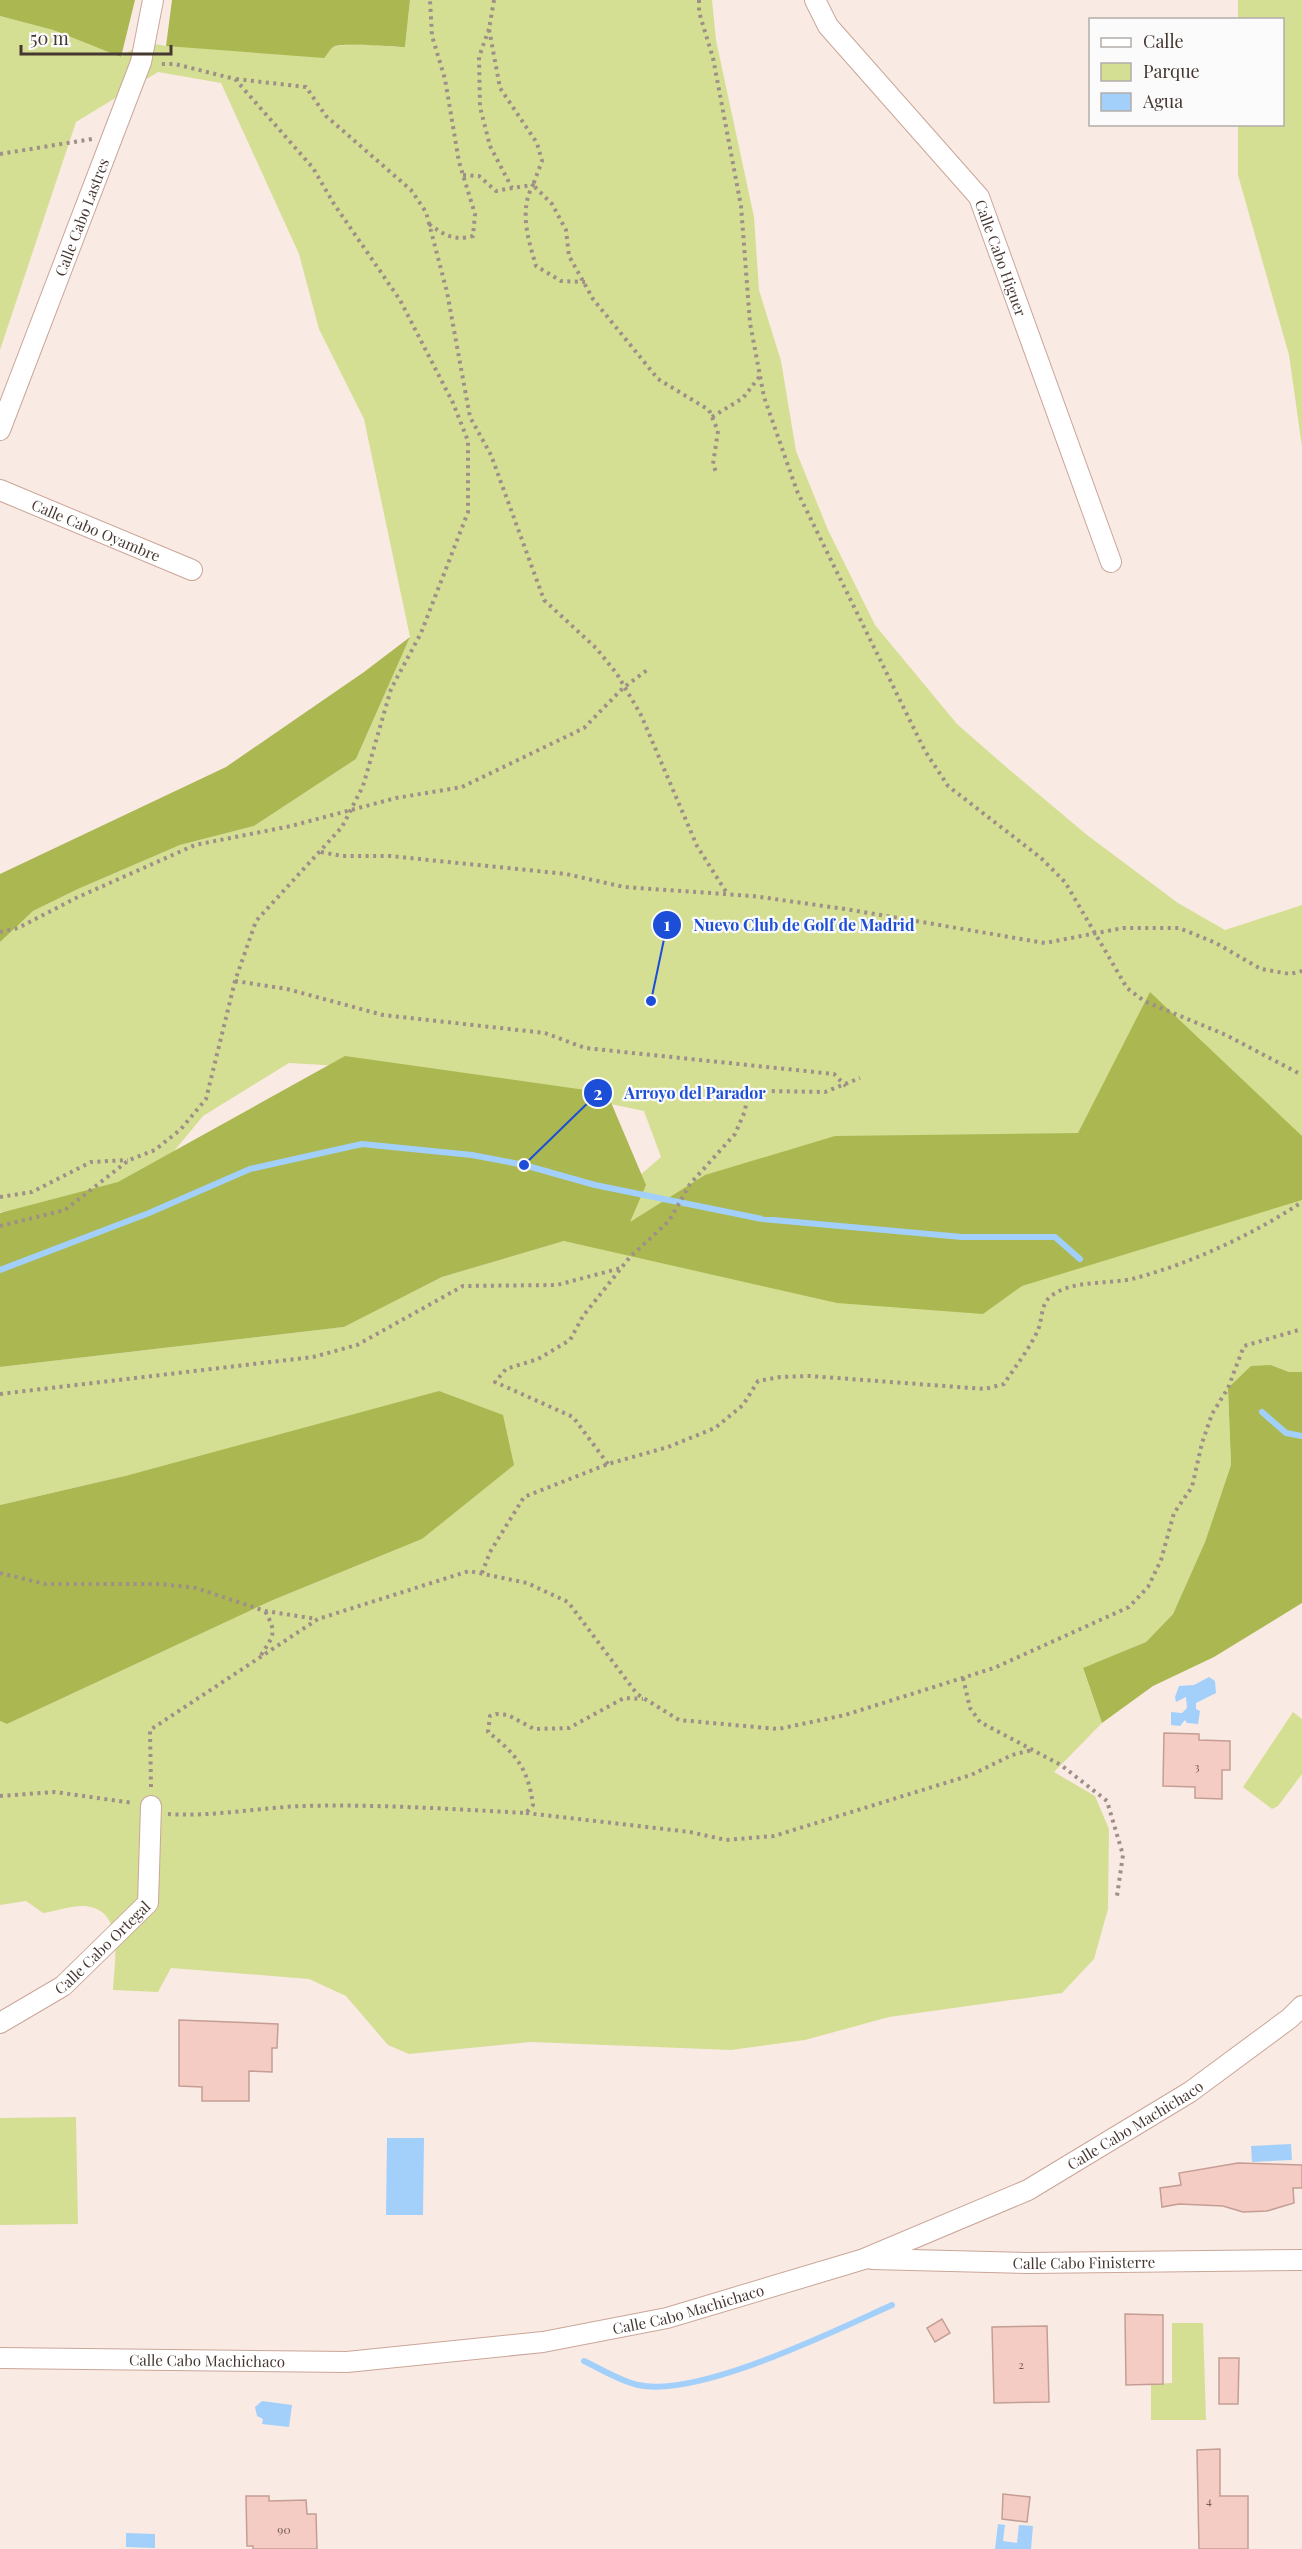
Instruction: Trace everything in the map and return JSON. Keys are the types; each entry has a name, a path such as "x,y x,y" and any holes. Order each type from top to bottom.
{"street":[{"name":"Calle Cabo Lastres","path":"0,430 141,62 153,0"},
{"name":"Calle Cabo Higuer","path":"815,0 828,26 979,197 1111,562"},
{"name":"Calle Cabo Oyambre","path":"0,490 192,570"},
{"name":"Calle Cabo Ortegal","path":"0,2023 63,1986 148,1903 151,1806"},
{"name":"Calle Cabo Machichaco","path":"0,2358 347,2362 543,2342 667,2319 864,2259 1028,2190 1190,2092 1290,2018 1302,2006"},
{"name":"Calle Cabo Finisterre","path":"864,2259 1029,2263 1302,2260"}],"path":[{"path":"429,224 446,236 461,239 473,236 475,214 463,175 445,80 432,36 430,0"},
{"path":"494,0 489,29 479,57 480,107 490,146 512,188"},
{"path":"699,0 699,12 713,58 741,206 748,303 764,397 797,491 925,751 948,786 1041,858 1065,882 1126,988 1144,1001 1226,1035 1302,1075"},
{"path":"489,29 500,88 537,143 542,161 526,197 527,234 536,266 561,281 585,282"},
{"path":"141,62 175,64 235,79 306,87 326,116 411,190 426,212 447,292 470,417 491,455 544,600 596,648 617,674 623,688 641,715 697,846 728,895"},
{"path":"0,1226 65,1210 129,1160 155,1150 181,1129 206,1100 235,981 256,921 342,828 363,786 391,689 421,633 468,512 468,441 453,403 400,300 334,204 313,168 235,79"},
{"path":"0,154 113,136"},
{"path":"463,175 479,176 496,191 533,185"},
{"path":"533,185 552,204 566,230 569,256 593,299 658,379 710,410 718,431 712,464 716,472"},
{"path":"712,417 743,398 760,376"},
{"path":"0,932 18,928 76,897 195,845 350,812 396,798 462,787 584,728 623,688 647,670"},
{"path":"320,852 342,856 390,856 489,865 566,874 624,887 728,895 845,909 1045,943 1123,928 1179,928 1216,943 1261,969 1290,974 1302,970"},
{"path":"235,981 287,989 383,1015 545,1033 585,1048 834,1074 846,1086"},
{"path":"608,1464 573,1417 528,1394 495,1382 507,1369 538,1359 570,1340 583,1316 621,1268 672,1215 687,1190 735,1134 745,1111 747,1097 765,1091 825,1092 846,1086 860,1078"},
{"path":"0,1197 32,1192 91,1162 129,1160"},
{"path":"482,1574 490,1552 524,1497 608,1464 668,1447 715,1428 743,1405 758,1381 780,1377 810,1376 985,1389 1004,1384 1038,1329 1042,1308 1051,1296 1072,1288 1134,1278 1178,1264 1262,1228 1302,1202"},
{"path":"0,1394 313,1357 357,1346 463,1286 557,1285 621,1268"},
{"path":"151,1806 150,1730 318,1619 469,1570 527,1583 568,1602 637,1694 680,1720 778,1729 845,1715 994,1668 1129,1607 1148,1587 1161,1560 1174,1513 1192,1487 1202,1443 1212,1414 1228,1388 1244,1346 1302,1329"},
{"path":"0,1573 45,1584 161,1584 196,1588 265,1611 318,1619"},
{"path":"259,1658 273,1637 273,1626 265,1611"},
{"path":"963,1678 970,1708 980,1722 1061,1765 1107,1801 1123,1855 1117,1896"},
{"path":"526,1813 533,1804 531,1789 515,1755 488,1732 490,1716 508,1715 534,1729 569,1728 624,1698 644,1699"},
{"path":"0,1796 55,1792 151,1806 169,1815 201,1815 225,1811 301,1806 396,1805 526,1813 690,1832 726,1840 774,1836 971,1775 1012,1755 1032,1750"}],"green space":[{"path":"0,0 135,0 121,57 53,30 0,16"},
{"path":"172,0 410,0 405,47 338,46 333,47 324,58 166,46"},
{"path":"410,0 712,0 716,40 754,217 759,290 781,361 796,451 828,530 875,625 957,724 1087,835 1178,903 1225,930 1302,905 1302,1372 1289,1372 1271,1365 1228,1388 1231,1465 1205,1542 1173,1614 1146,1642 1083,1669 1102,1723 1054,1772 1095,1796 1109,1829 1108,1909 1094,1959 1062,1993 889,2017 805,2040 731,2050 530,2042 409,2054 388,2045 346,1996 309,1979 171,1968 158,1992 113,1990 115,1939 107,1917 98,1910 80,1906 43,1913 26,1901 0,1905 0,1721 7,1724 273,1600 422,1539 129,1475 0,1505 0,1367 344,1327 442,1277 564,1241 661,1157 644,1111 464,1073 289,1063 203,1116 128,1207 0,1212 0,939 33,911 78,889 180,845 254,826 356,759 410,637 364,419 319,329 299,254 221,83 158,72 76,122 0,350 0,16 53,30 121,57 143,42 166,46 333,47 360,45 405,47"},
{"path":"1238,0 1302,0 1302,447 1289,355 1238,175 1238,126 1284,126 1284,18 1238,18"},
{"path":"410,637 356,759 254,826 180,845 78,889 33,911 0,942 0,874 226,767 364,672"},
{"path":"1150,992 1302,1136 1302,1200 1022,1286 983,1314 837,1303 564,1241 442,1277 344,1327 0,1367 0,1213 118,1182 345,1056 607,1093 646,1185 630,1222 705,1175 835,1136 1078,1133"},
{"path":"1271,1365 1289,1372 1302,1372 1302,1603 1214,1657 1153,1686 1102,1723 1083,1668 1146,1642 1173,1614 1205,1542 1231,1465 1228,1388 1251,1366"},
{"path":"439,1391 503,1415 514,1465 422,1539 273,1600 7,1724 0,1721 0,1505 129,1475"},
{"path":"1293,1712 1302,1719 1302,1774 1278,1806 1272,1809 1243,1787"},
{"path":"76,2117 78,2224 0,2225 0,2118"},
{"path":"1172,2323 1203,2323 1206,2420 1151,2420 1151,2384 1172,2383"}],"water":[{"path":"1209,1677 1215,1681 1216,1693 1196,1703 1196,1709 1200,1711 1198,1724 1187,1723 1185,1720 1180,1726 1171,1725 1171,1712 1182,1713 1187,1708 1186,1697 1176,1702 1175,1697 1179,1686 1194,1685"},
{"path":"387,2138 424,2138 423,2215 386,2215"},
{"path":"1291,2144 1292,2160 1252,2162 1251,2146"},
{"path":"262,2401 292,2405 289,2427 262,2424 263,2419 257,2416 255,2407"},
{"path":"998,2524 1005,2525 1003,2541 1017,2543 1019,2525 1033,2526 1031,2549 995,2549"},
{"path":"126,2533 155,2534 155,2548 126,2547"}],"building":[{"path":"1164,1733 1199,1734 1199,1740 1230,1741 1230,1770 1222,1770 1222,1799 1195,1798 1195,1787 1163,1786"},
{"path":"179,2020 278,2024 277,2048 272,2048 272,2072 249,2071 249,2101 202,2101 202,2087 179,2086"},
{"path":"1238,2163 1302,2165 1302,2188 1293,2188 1294,2203 1267,2211 1243,2212 1223,2206 1179,2204 1162,2207 1160,2188 1181,2185 1179,2173"},
{"path":"1125,2314 1163,2315 1163,2384 1126,2385"},
{"path":"942,2319 950,2333 935,2342 927,2328"},
{"path":"1047,2326 1049,2402 994,2403 992,2327"},
{"path":"1219,2358 1239,2358 1238,2404 1219,2404"},
{"path":"1220,2449 1220,2496 1248,2496 1248,2549 1199,2549 1197,2450"},
{"path":"1003,2494 1030,2497 1027,2522 1002,2519"},
{"path":"246,2496 269,2496 269,2501 306,2500 307,2514 316,2514 317,2549 253,2549 253,2546 247,2546"}],"waterway":[{"path":"0,1270 149,1213 250,1169 362,1144 472,1155 524,1165 595,1185 762,1219 962,1237 1055,1237 1080,1259"},
{"path":"1262,1412 1286,1433 1302,1436"},
{"path":"584,2361 617,2378 638,2385 664,2386 695,2382 766,2360 892,2305"}],"place":[{"name":"Nuevo Club de Golf de Madrid","path":"651,1001"},
{"name":"Arroyo del Parador","path":"524,1165"}]}
